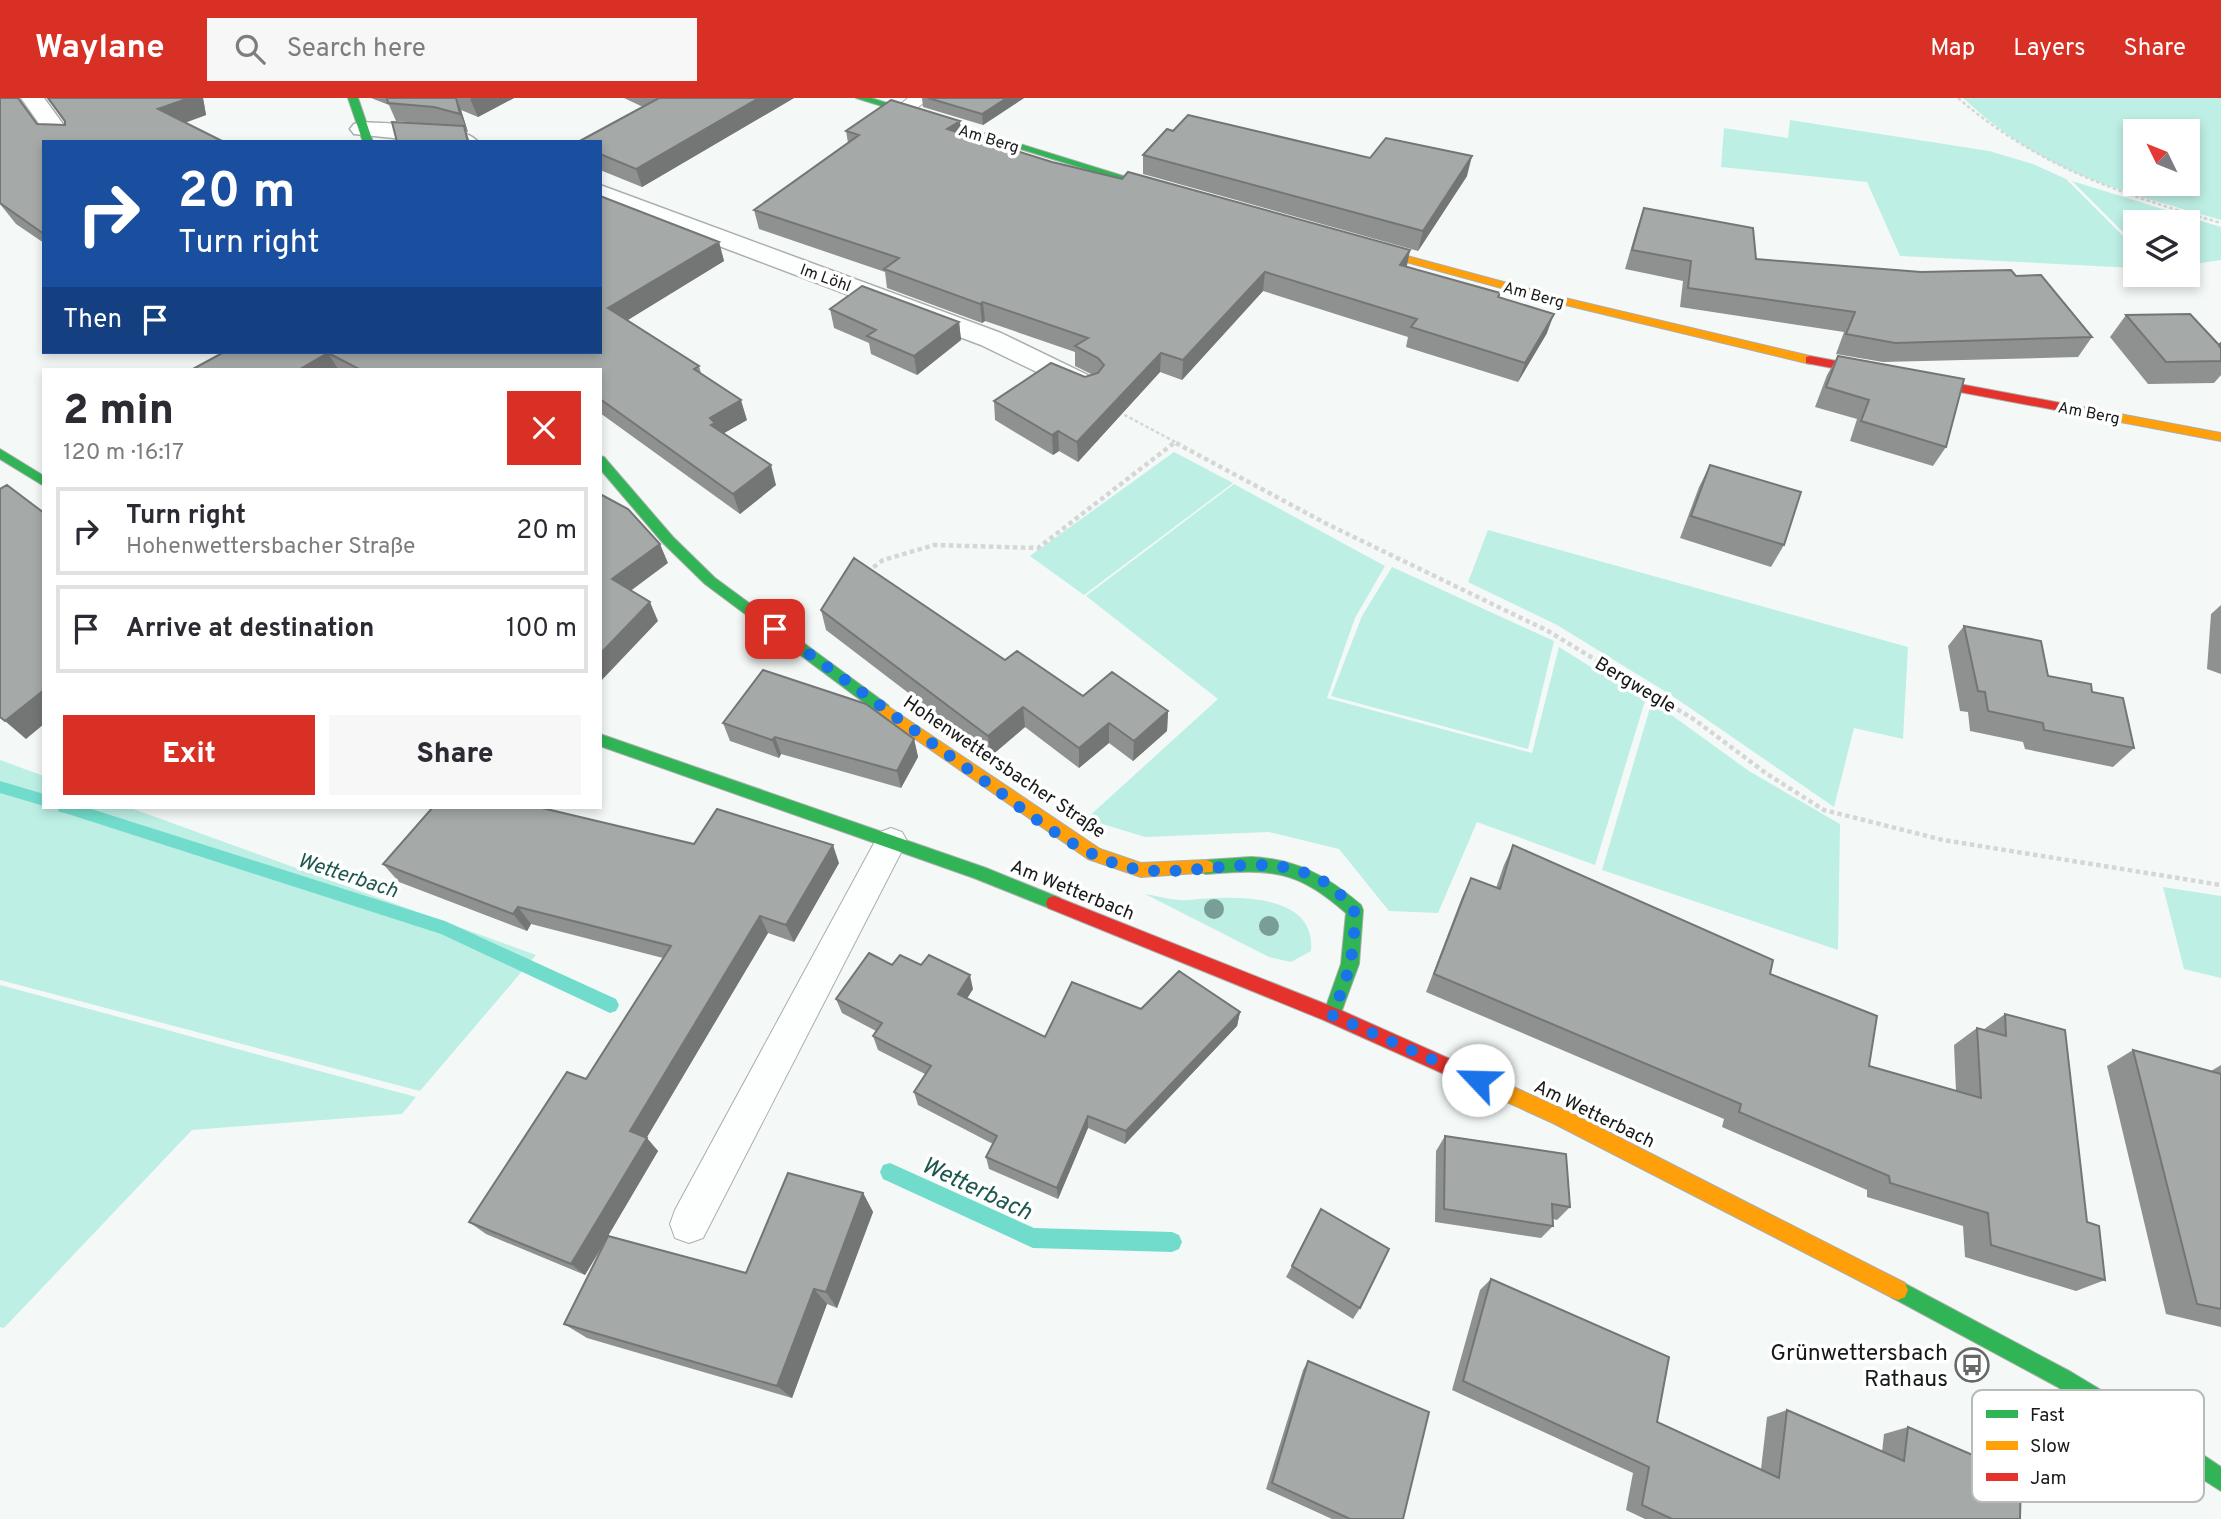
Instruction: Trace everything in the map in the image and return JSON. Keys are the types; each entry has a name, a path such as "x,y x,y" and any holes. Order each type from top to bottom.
{"street":[{"path":"32,98 63,140"},
{"path":"353,98 365,135 450,136 461,140"},
{"name":"Am Berg","path":"861,98 1183,196"},
{"name":"Im Löhl","path":"602,193 991,339 1086,385"},
{"name":"Am Berg","path":"1341,241 1549,299 1775,354 2221,437"},
{"path":"0,453 42,481"},
{"name":"Hohenwettersbacher Straße","path":"602,462 668,540 710,581 902,723 1081,847 1111,862 1138,869 1199,869 1248,863 1293,867 1330,885 1354,910 1355,935 1351,970 1332,1015"},
{"name":"Am Wetterbach","path":"602,741 980,873 1332,1015 1560,1117 2020,1352 2082,1390"},
{"name":"Am Wetterbach","path":"2204,1468 2221,1480"}],"lane":[{"path":"901,111 921,98"},
{"path":"689,1224 891,841"}],"path":[{"path":"1958,98 2018,147 2066,174 2221,223"},
{"name":"Bergwegle","path":"1086,385 1086,394 1174,443 1327,524 1548,631 1695,720 1767,774 1824,810 1943,840 2221,885"},
{"path":"858,579 883,560 934,545 1038,548 1174,443"}],"green space":[{"path":"1963,98 2221,98 2221,220 2200,214 2200,210 2187,210 2140,196 2200,196 2200,119 2123,119 2123,190 2053,162 2023,145"},
{"path":"1790,120 1989,151 2033,164 2066,179 2123,236 2123,267 1900,256 1867,182 1721,167 1724,128 1788,138"},
{"path":"2072,181 2166,210 2123,210 2123,232"},
{"path":"2200,221 2221,227 2221,260 2200,263"},
{"path":"1174,452 1233,483 1084,595 1030,556"},
{"path":"1234,484 1385,566 1355,618 1327,698 1532,753 1559,647 1645,701 1595,865 1477,822 1438,913 1389,911 1339,849 1269,832 1145,837 1086,819 1218,699 1086,596"},
{"path":"1488,530 1908,647 1903,739 1854,728 1834,807 1671,695 1557,625 1468,582"},
{"path":"1392,567 1554,641 1528,749 1331,696 1362,616"},
{"path":"1652,701 1749,771 1840,824 1838,950 1602,870"},
{"path":"0,760 42,775 42,809 134,809 536,955 420,1091 0,980"},
{"path":"2163,887 2221,896 2221,978 2184,969"},
{"path":"1145,894 1183,900 1246,898 1285,907 1300,917 1309,931 1311,951 1291,962 1269,957"},
{"path":"0,985 416,1097 402,1114 192,1130 4,1328 0,1327"}],"building":[{"path":"0,98 18,98 37,124 65,125 65,121 48,98 189,98 158,109 220,140 42,140 42,233 0,203"},
{"path":"387,98 456,98 460,114 434,107 388,103"},
{"path":"659,98 759,98 636,169 602,155 602,140 582,140"},
{"path":"928,98 1007,98 982,114"},
{"path":"891,100 960,121 947,129 1052,162 1122,179 1128,172 1410,250 1400,265 1500,293 1498,297 1554,314 1525,363 1411,327 1417,319 1265,272 1183,360 1161,353 1077,442 1058,431 1052,435 994,401 1051,363 1085,377 1098,373 1104,365 1098,358 1075,346 1088,338 983,302 980,304 884,269 899,258 754,210 859,135 846,131"},
{"path":"1188,115 1370,158 1386,138 1472,156 1423,231 1143,155 1167,129 1173,131"},
{"path":"392,122 464,126 468,140 396,140"},
{"path":"602,197 719,242 608,308 699,366 694,369 741,400 710,418 715,423 711,425 771,465 733,494 602,400 602,368 357,368 330,354 602,354"},
{"path":"1644,208 1753,228 1756,259 1921,272 2011,270 2016,276 2041,275 2092,337 1895,343 1846,334 1855,312 1688,288 1691,261 1632,250"},
{"path":"862,286 959,322 914,356 867,336 876,330 830,309"},
{"path":"2190,314 2219,345 2221,343 2221,361 2166,362 2126,315"},
{"path":"220,354 326,354 302,368 195,368"},
{"path":"1838,356 1964,379 1946,447 1861,421 1869,400 1826,387"},
{"path":"1710,465 1801,492 1784,545 1691,516"},
{"path":"7,485 42,511 42,692 5,721 0,717 0,489"},
{"path":"602,495 628,509 660,544 612,579 650,602 602,652"},
{"path":"854,558 1005,660 1017,651 1083,696 1112,672 1168,711 1134,741 1109,723 1079,748 1023,707 988,736 821,610"},
{"path":"1964,626 2041,641 2048,676 2091,684 2092,692 2123,698 2134,748 2044,730 2043,723 1988,711 1985,692 1978,691"},
{"path":"763,670 866,704 914,739 897,771 775,737 772,740 723,723"},
{"path":"431,809 546,809 694,844 717,809 833,845 786,925 760,916 630,1131 647,1138 571,1264 469,1222 567,1072 586,1079 671,946 518,907 513,914 383,864"},
{"path":"1513,845 1773,960 1770,974 1877,1016 1869,1066 1981,1098 1977,1028 2006,1036 2005,1014 2065,1030 2087,1222 2099,1226 2105,1280 1991,1245 1988,1213 1890,1183 1889,1176 1739,1112 1741,1104 1434,974 1471,878 1500,889"},
{"path":"869,953 892,965 900,955 921,965 929,955 970,975 958,994 1045,1037 1072,982 1141,1009 1179,971 1240,1012 1126,1131 1088,1116 1057,1188 986,1157 997,1136 914,1092 931,1066 873,1036 882,1023 836,999"},
{"path":"2133,1050 2221,1074 2221,1309 2197,1304"},
{"path":"1445,1136 1566,1154 1570,1207 1552,1204 1553,1226 1444,1209"},
{"path":"788,1173 863,1193 826,1292 814,1289 777,1386 564,1324 608,1236 746,1273"},
{"path":"1321,1209 1389,1249 1360,1308 1292,1266"},
{"path":"1491,1279 1669,1357 1657,1422 1779,1478 1787,1410 1904,1461 1908,1427 1972,1455 1972,1502 2020,1502 2020,1519 1672,1519 1642,1505 1649,1467 1463,1381"},
{"path":"1308,1361 1429,1412 1403,1519 1350,1519 1272,1483"}],"waterway":[{"name":"Wetterbach","path":"0,787 42,799"},
{"name":"Wetterbach","path":"71,809 445,928 610,1005"},
{"name":"Wetterbach","path":"890,1172 1033,1238 1172,1242"}],"traffic: fast":[{"path":"353,98 367,140"},
{"path":"861,98 1173,193"},
{"path":"0,453 42,481"},
{"path":"602,462 668,540 710,581 883,709"},
{"path":"602,741 980,873 1054,903"},
{"path":"1206,867 1251,864 1287,868 1319,882 1355,910 1350,964 1332,1015"},
{"path":"1898,1290 2081,1390"},
{"path":"2204,1468 2221,1480"}],"traffic: slow":[{"path":"1359,246 1549,298 1810,360"},
{"path":"2061,407 2221,437"},
{"path":"883,709 1094,854 1141,870 1206,867"},
{"path":"1462,1073 1560,1117 1898,1290"}],"traffic: jam":[{"path":"1810,360 2061,407"},
{"path":"1054,903 1332,1015 1462,1073"}],"place":[{"name":"Grünwettersbach Rathaus","path":"1972,1365"}],"route":[{"path":"775,629 1043,823 1111,862 1138,869 1162,870 1248,863 1293,867 1330,885 1354,910 1355,935 1351,970 1332,1015 1478,1080"}]}
